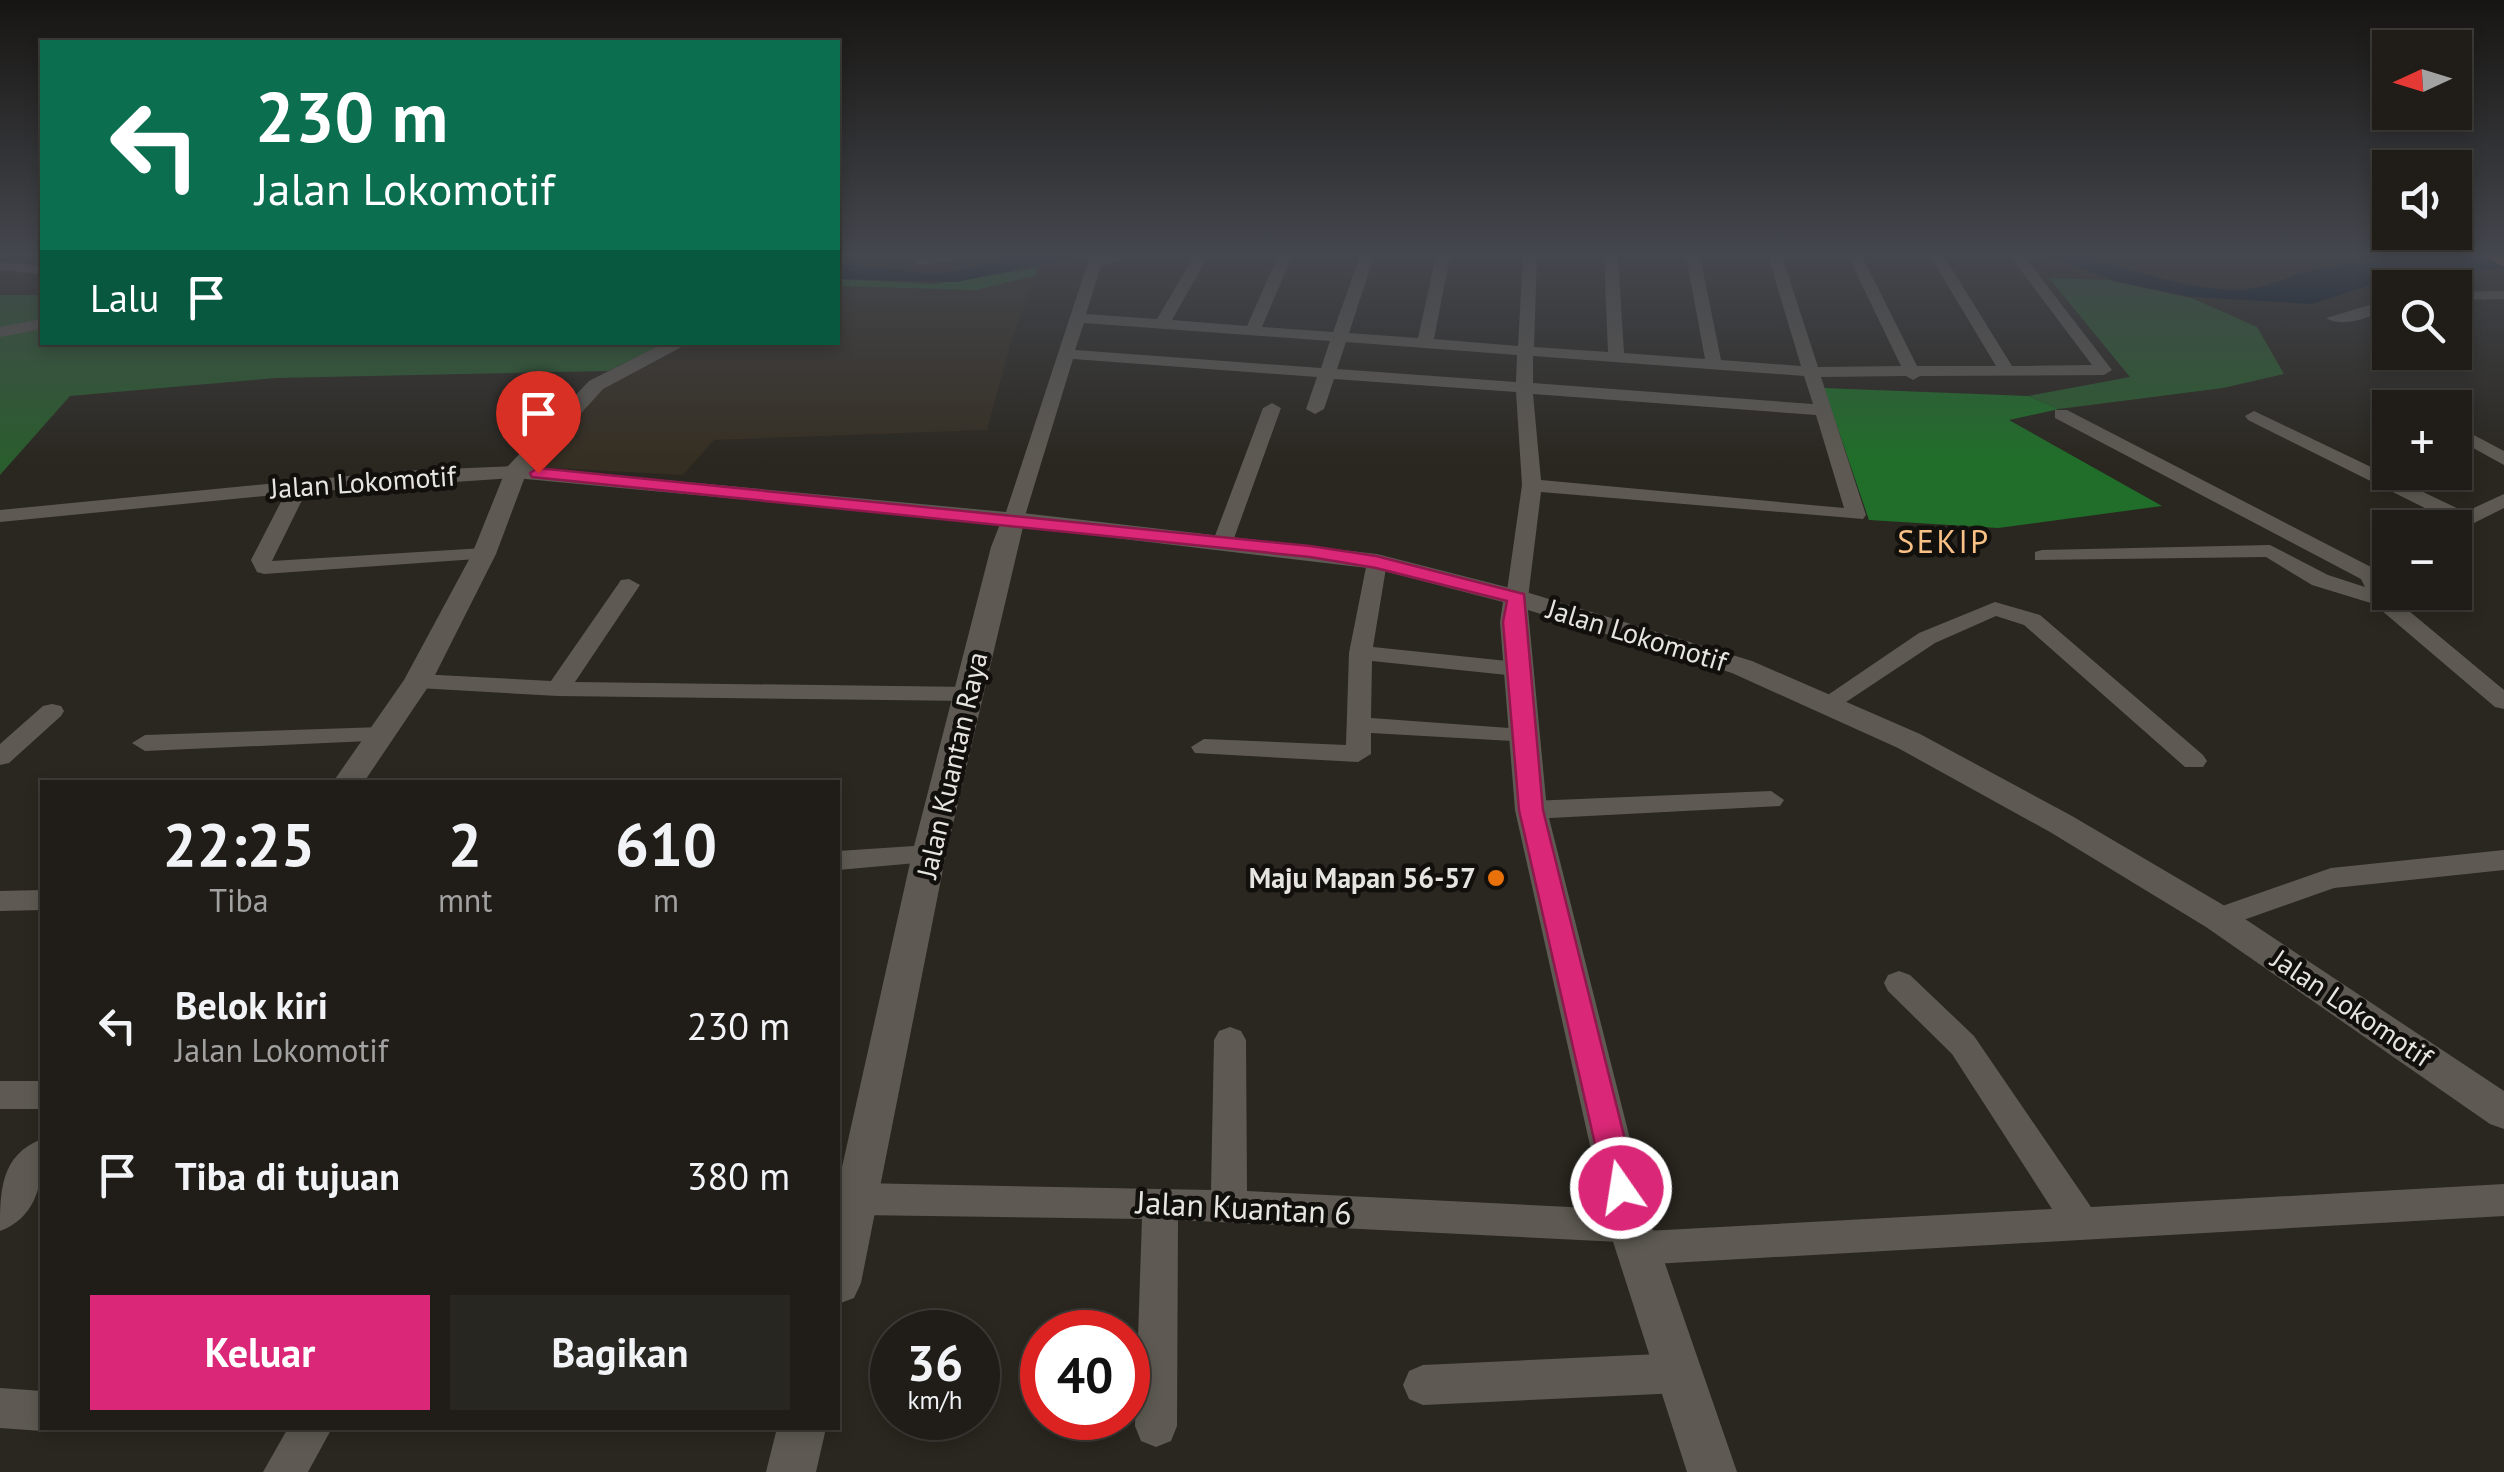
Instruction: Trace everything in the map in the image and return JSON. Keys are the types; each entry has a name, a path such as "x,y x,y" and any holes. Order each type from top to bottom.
{"street":[{"path":"0,332 38,325"},
{"name":"Jalan Kuantan Raya","path":"840,1275 929,854 1002,547 1076,325"},
{"path":"1172,325 1813,372 1913,375 2100,372 2106,367 2072,325"},
{"path":"1252,330 1254,325"},
{"path":"1315,409 1344,325"},
{"path":"1425,342 1429,325"},
{"path":"1526,325 1524,386 1532,485 1513,622 1531,810 1633,1237 1712,1472"},
{"path":"1614,325 1616,358"},
{"path":"1706,325 1714,365"},
{"path":"1532,485 1856,515 1798,325"},
{"path":"1888,325 1913,375"},
{"path":"1979,325 2008,372"},
{"path":"349,780 418,680 484,554 515,472 596,385 676,345"},
{"path":"1067,354 1824,410"},
{"path":"1223,542 1272,408"},
{"path":"2061,414 2372,579"},
{"path":"2254,416 2431,510"},
{"path":"2472,440 2504,459"},
{"name":"Jalan Lokomotif","path":"2,518 299,486 515,472 1014,519 1376,562 1517,598 1742,667 1828,703 2062,824 2218,918 2504,1112"},
{"path":"299,486 261,560 264,568 484,554"},
{"path":"2472,515 2504,500"},
{"path":"2042,556 2270,551 2320,580 2372,595"},
{"path":"1204,747 1358,754 1361,653 1376,562"},
{"path":"558,689 629,584"},
{"path":"1828,703 1927,638 1994,608 2032,620 2194,761"},
{"path":"2396,610 2504,702"},
{"path":"1361,653 1517,669"},
{"path":"418,680 558,689 970,694"},
{"path":"0,757 52,711"},
{"path":"1360,725 1523,736"},
{"path":"146,743 382,735"},
{"path":"1531,810 1771,800"},
{"path":"840,861 929,854"},
{"path":"2218,918 2331,878 2504,860"},
{"path":"1899,983 1963,1045 2082,1224"},
{"path":"1228,1207 1230,1040"},
{"path":"0,1096 40,1095"},
{"path":"0,1212 40,1160"},
{"name":"Jalan Kuantan 6","path":"858,1199 1160,1203 1633,1237 2082,1224 2504,1200"},
{"path":"1156,1426 1160,1203"},
{"path":"1423,1385 1680,1373"},
{"path":"0,1408 40,1412"},
{"path":"284,1472 310,1430"},
{"path":"791,1472 802,1430"}],"shaded area":[{"path":"840,325 1017,325 987,430 714,440 683,475 536,467 534,458 608,380 688,345 840,345"}],"green space":[{"path":"0,325 40,325 40,345 661,345 608,371 276,378 70,396 0,475"},
{"path":"2087,325 2252,325 2257,327 2284,374 2223,388 2059,409 2028,396 2130,377"},
{"path":"1824,388 2028,396 2059,409 2009,420 2162,506 1998,528 1869,520"}],"place":[{"name":"Maju Mapan 56-57","path":"1496,878"}],"district":[{"name":"SEKIP","path":"1944,542"}],"route":[{"path":"538,473 727,489 1310,552 1376,562 1517,598 1513,622 1531,810 1621,1188"}]}
